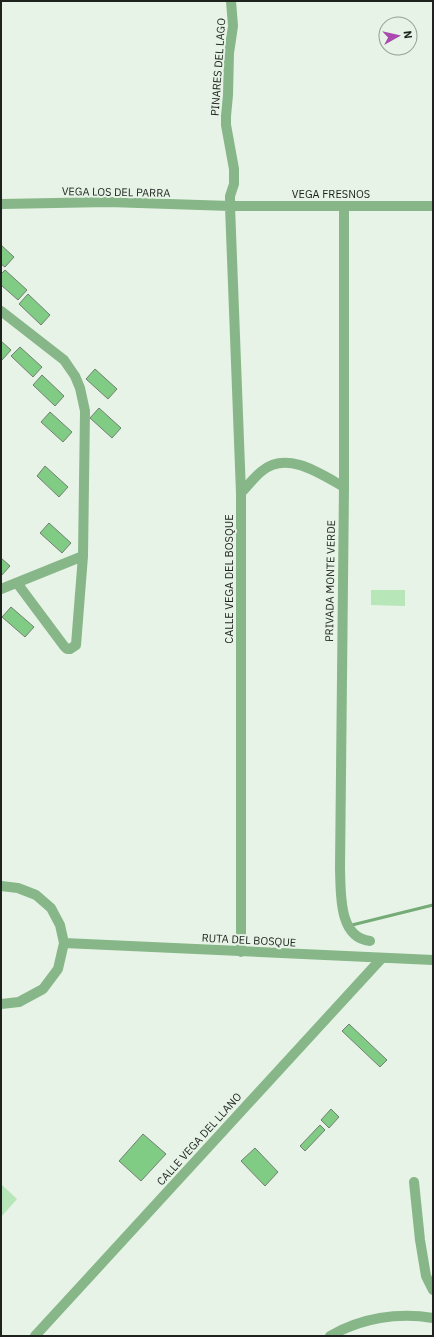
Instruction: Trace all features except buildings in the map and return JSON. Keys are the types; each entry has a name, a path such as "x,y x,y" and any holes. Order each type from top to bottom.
{"street":[{"name":"PINARES DEL LAGO","path":"230,206 230,196 234,184 234,169 226,116 229,53 233,26 231,1"},
{"name":"VEGA LOS DEL PARRA","path":"1,204 109,202 230,206"},
{"name":"VEGA FRESNOS","path":"230,206 433,206"},
{"name":"CALLE VEGA DEL BOSQUE","path":"230,206 241,493 241,952"},
{"name":"PRIVADA MONTE VERDE","path":"344,206 344,487 339,835 341,896 344,919 349,928 356,936 370,941"},
{"path":"1,311 64,360 73,372 80,388 85,411 84,556 76,645 70,649 64,646 17,583"},
{"path":"241,493 262,470 273,465 286,463 300,465 344,487"},
{"path":"1,589 84,556"},
{"path":"1,886 18,888 36,895 51,908 60,925 64,944 58,968 43,989 19,1002 1,1004"},
{"name":"RUTA DEL BOSQUE","path":"64,944 381,959 433,960"},
{"name":"CALLE VEGA DEL LLANO","path":"35,1336 381,959"},
{"path":"414,1182 420,1240 426,1276 433,1290"},
{"path":"330,1336 349,1327 381,1318 398,1316 433,1318"}],"green space":[{"path":"371,590 405,590 405,606 371,605"},
{"path":"1,1184 17,1199 1,1217"}],"waterway":[{"path":"352,925 433,905"}]}
